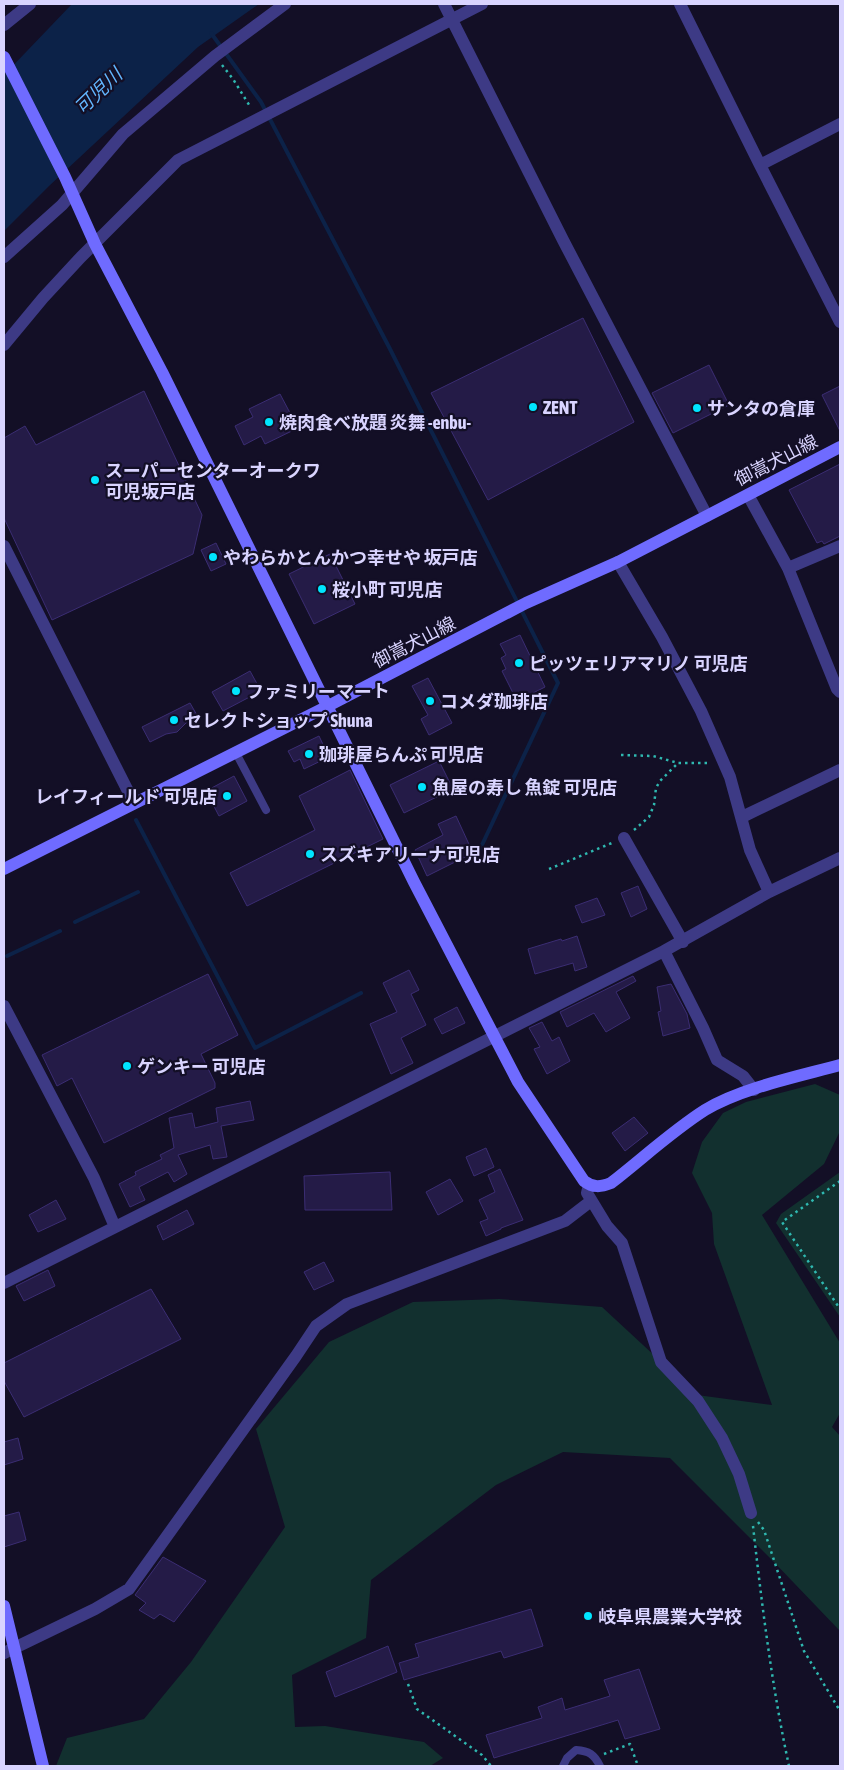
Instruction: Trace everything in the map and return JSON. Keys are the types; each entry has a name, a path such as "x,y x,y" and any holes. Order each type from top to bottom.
{"street":[{"path":"4,26 30,4"},
{"path":"4,257 62,205 72,191 88,176 123,134 221,51 284,4"},
{"path":"444,4 563,240 707,516"},
{"path":"4,345 43,298 178,160 482,4"},
{"path":"680,4 840,322"},
{"path":"4,58 66,177 95,244 162,372 390,835 518,1082 579,1175 589,1185 601,1187 611,1183 706,1109 754,1090 840,1065"},
{"path":"760,165 840,124"},
{"name":"御嵩犬山線","path":"4,869 235,751 328,706 526,603 618,562 840,447"},
{"path":"748,495 788,568 836,688 840,692"},
{"path":"4,546 134,803"},
{"path":"788,568 840,546"},
{"path":"618,562 662,637 701,711 723,763 742,817 750,850 769,892"},
{"path":"742,817 840,770"},
{"path":"624,838 683,942"},
{"path":"4,1283 683,942 769,892 840,858"},
{"path":"664,951 717,1060 744,1076 754,1090"},
{"path":"4,1006 94,1178 115,1227"},
{"path":"589,1185 587,1193 591,1201 622,1243 662,1362 698,1401 722,1438 739,1474 751,1513"},
{"path":"9,1651 95,1610 129,1589 316,1326 346,1304 565,1221 591,1201"},
{"path":"4,1606 9,1651 43,1766"}],"lane":[{"path":"235,751 266,810"},
{"path":"563,1766 567,1758 576,1750 587,1751 596,1757 600,1766"}],"path":[{"path":"221,51 233,79 259,118"},
{"path":"621,755 653,756 678,763 723,763"},
{"path":"840,1181 782,1222 840,1309"},
{"path":"751,1513 764,1530 804,1651 840,1711"},
{"path":"751,1513 767,1642 789,1766"},
{"path":"408,1684 417,1709 482,1755 491,1766"},
{"path":"596,1757 630,1744 638,1766"}],"green space":[{"path":"815,1084 840,1095 840,1131 824,1164 762,1215 840,1343 840,1413 832,1427 840,1436 840,1631 670,1458 563,1452 496,1485 371,1580 366,1638 292,1675 295,1727 325,1726 424,1742 443,1758 430,1766 56,1766 67,1738 144,1719 191,1662 285,1527 256,1429 329,1342 413,1302 499,1299 602,1307 697,1395 772,1405 714,1244 712,1213 692,1173 702,1142 723,1113 746,1102"},
{"path":"840,1172 840,1317 776,1223 781,1214"}],"water":[{"name":"可児川","path":"72,4 259,4 198,47 49,186 4,231 4,75"}],"building":[{"name":"ZENT","path":"583,318 634,422 488,500 431,393"},
{"path":"709,365 729,405 673,433 652,393"},
{"path":"840,386 840,431 822,395"},
{"name":"スーパーセンターオークワ 可児坂戸店","path":"144,391 202,515 193,554 52,620 4,518 4,438 25,426 36,445"},
{"name":"焼肉食べ放題 炎舞 ‐enbu‐","path":"280,394 298,428 265,444 261,436 244,445 235,426 253,417 249,409"},
{"path":"840,464 840,536 824,544 822,541 817,543 789,490"},
{"name":"やわらかとんかつ幸せや 坂戸店","path":"216,543 226,564 211,571 201,550"},
{"name":"桜小町 可児店","path":"330,554 355,604 314,624 289,574"},
{"name":"ピッツェリアマリノ 可児店","path":"520,635 545,687 517,701 502,671 506,669 501,658 506,655 500,644"},
{"name":"ファミリーマート","path":"250,671 261,691 223,711 212,692"},
{"name":"コメダ珈琲店","path":"428,678 452,723 429,735 421,719 428,715 412,686"},
{"name":"セレクトショップ Shuna","path":"190,703 198,717 186,723 177,732 166,734 150,742 142,727"},
{"name":"珈琲屋らんぷ 可児店","path":"319,736 329,757 304,769 300,759 294,762 288,751"},
{"name":"魚屋の寿し 魚錠 可児店","path":"439,761 453,789 404,813 390,785"},
{"name":"スズキアリーナ可児店","path":"350,770 383,839 247,906 230,873 315,830 299,796"},
{"name":"レイフィールド 可児店","path":"234,776 247,801 219,816 206,791"},
{"path":"456,816 473,853 427,876 415,850 443,835 438,824"},
{"path":"638,886 647,909 631,917 621,893"},
{"path":"597,898 605,915 582,923 575,906"},
{"path":"577,936 587,967 575,971 573,963 535,974 528,949"},
{"path":"409,970 419,990 411,994 426,1025 401,1038 413,1063 391,1074 370,1024 397,1012 383,983"},
{"name":"ゲンキー 可児店","path":"208,974 238,1035 201,1054 215,1083 215,1088 104,1143 72,1078 57,1086 42,1055"},
{"path":"633,976 636,981 616,992 630,1018 606,1032 594,1013 567,1027 560,1012"},
{"path":"671,984 687,1014 690,1028 663,1036 658,1012 661,1011 657,987"},
{"path":"457,1007 465,1023 442,1034 434,1019"},
{"path":"542,1022 552,1041 559,1037 570,1061 547,1074 534,1049 540,1047 529,1028"},
{"path":"250,1101 254,1120 221,1126 227,1157 213,1159 210,1145 178,1155 187,1174 174,1182 168,1172 139,1187 145,1200 130,1207 119,1184 136,1175 135,1172 162,1159 160,1155 174,1148 169,1118 192,1113 195,1128 218,1122 216,1108"},
{"path":"634,1117 648,1133 625,1151 612,1133"},
{"path":"486,1148 494,1167 474,1176 466,1157"},
{"path":"500,1169 523,1220 486,1236 480,1222 488,1219 479,1200 495,1192 488,1175"},
{"path":"390,1172 392,1210 305,1210 304,1176"},
{"path":"450,1179 463,1201 438,1215 426,1192"},
{"path":"56,1200 66,1219 38,1232 29,1215"},
{"path":"187,1210 194,1224 163,1240 157,1226"},
{"path":"324,1262 334,1281 314,1290 304,1272"},
{"path":"48,1270 55,1286 24,1301 16,1286"},
{"path":"151,1289 181,1339 24,1417 4,1381 4,1363"},
{"path":"18,1438 23,1459 4,1465 4,1442"},
{"path":"19,1512 26,1540 4,1547 4,1516"},
{"path":"163,1557 206,1581 174,1622 160,1614 154,1619 139,1610 146,1603 135,1595"},
{"path":"531,1609 543,1646 504,1658 501,1651 404,1680 399,1663 419,1657 415,1644"},
{"path":"388,1646 397,1672 335,1697 326,1672"},
{"path":"639,1669 660,1729 625,1739 618,1720 494,1758 486,1735 542,1718 538,1707 562,1698 565,1710 610,1696 604,1680"}],"waterway":[{"path":"211,33 261,102 390,349 558,683 474,862"},
{"path":"136,820 255,1048 361,993"},
{"path":"75,922 138,892"},
{"path":"7,956 60,931"}],"place":[{"name":"ZENT","path":"533,407"},
{"name":"サンタの倉庫","path":"697,408"},
{"name":"焼肉食べ放題 炎舞 ‐enbu‐","path":"269,422"},
{"name":"スーパーセンターオークワ 可児坂戸店","path":"95,480"},
{"name":"やわらかとんかつ幸せや 坂戸店","path":"213,557"},
{"name":"桜小町 可児店","path":"322,589"},
{"name":"ピッツェリアマリノ 可児店","path":"519,663"},
{"name":"ファミリーマート","path":"236,691"},
{"name":"コメダ珈琲店","path":"430,701"},
{"name":"セレクトショップ Shuna","path":"174,720"},
{"name":"珈琲屋らんぷ 可児店","path":"309,754"},
{"name":"魚屋の寿し 魚錠 可児店","path":"422,787"},
{"name":"レイフィールド 可児店","path":"227,796"},
{"name":"スズキアリーナ可児店","path":"310,854"},
{"name":"ゲンキー 可児店","path":"127,1066"},
{"name":"岐阜県農業大学校","path":"588,1616"}]}
